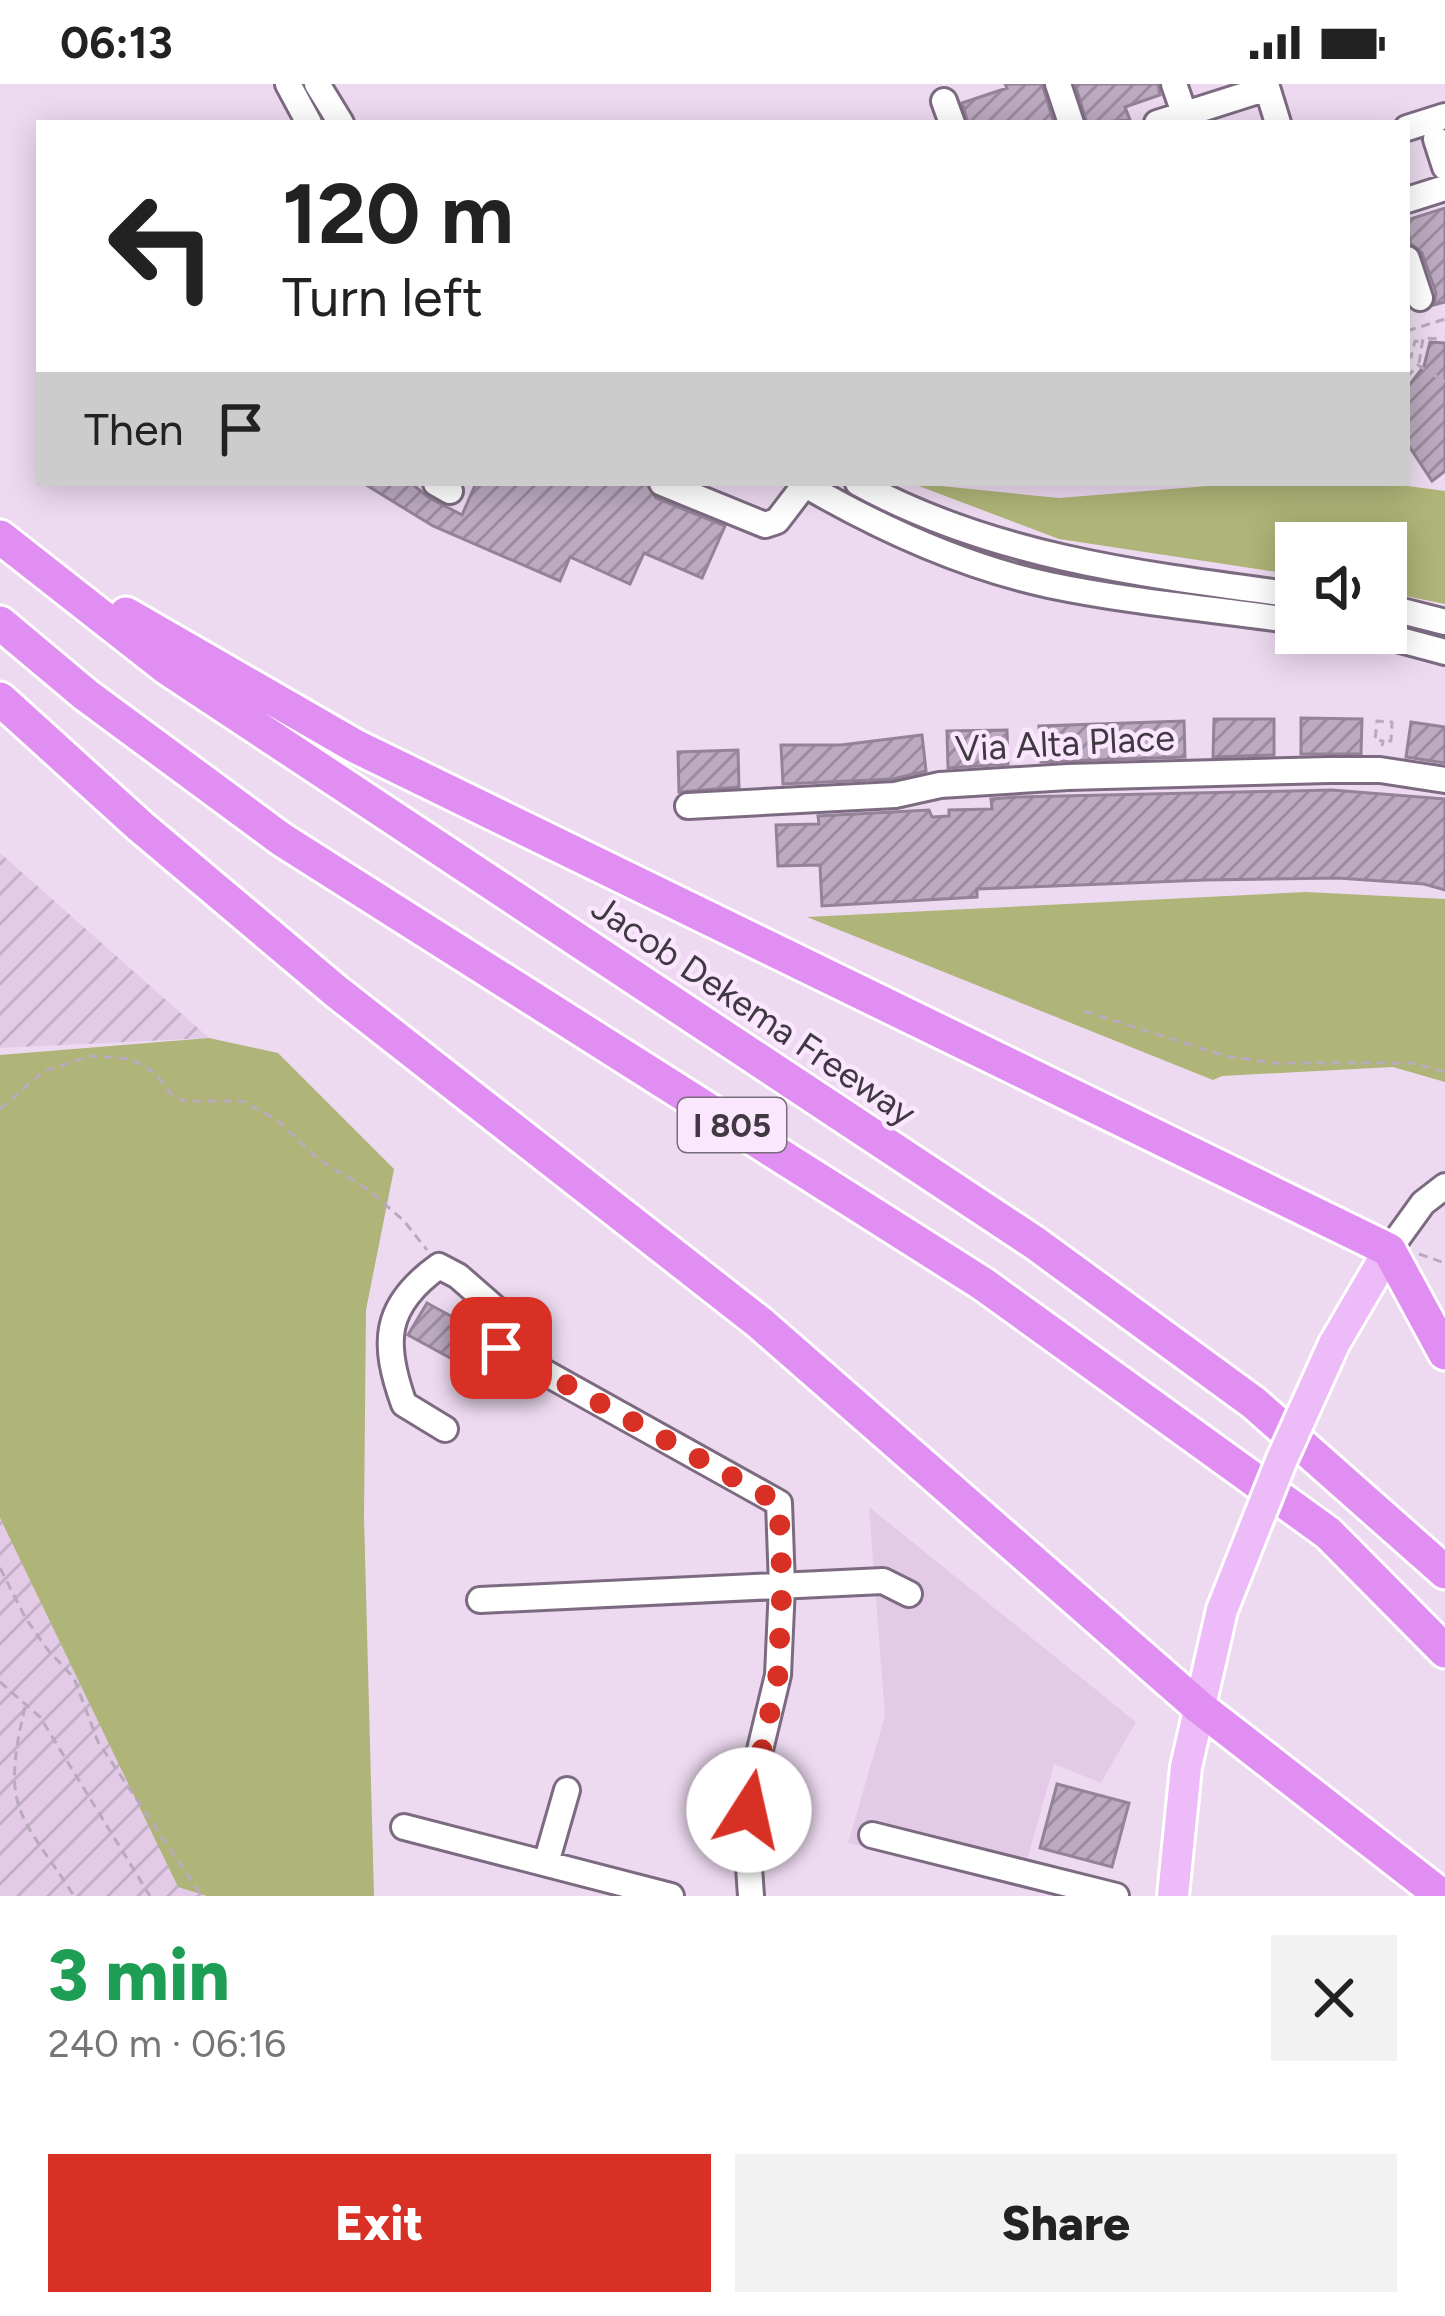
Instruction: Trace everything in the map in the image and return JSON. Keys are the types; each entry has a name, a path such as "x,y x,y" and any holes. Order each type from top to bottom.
{"highway":[{"path":"8,544 355,746 1389,1250 1445,1353"},
{"name":"Jacob Dekema Freeway","path":"8,544 167,668 1035,1243 1254,1403 1445,1572"},
{"name":"I 805","path":"0,623 86,695 281,839 983,1284 1328,1533 1445,1652"},
{"path":"0,699 140,826 337,992 760,1323 1198,1708 1442,1896"}],"main road":[{"path":"1172,1896 1186,1767 1222,1610 1334,1344 1389,1250"}],"street":[{"path":"288,84 307,120"},
{"path":"317,84 339,120"},
{"path":"1058,84 1069,120"},
{"path":"1174,84 1184,113"},
{"path":"1165,120 1267,86 1277,120"},
{"path":"1410,128 1441,128 1445,167"},
{"path":"1410,199 1445,188"},
{"path":"1410,268 1420,298"},
{"path":"669,486 765,525 777,521 803,486"},
{"path":"809,486 902,536 1000,572 1088,592 1275,618"},
{"path":"849,486 872,498 884,497"},
{"path":"864,486 984,537 1055,558 1275,592"},
{"path":"1407,612 1445,622"},
{"path":"1407,642 1445,652"},
{"name":"Via Alta Place","path":"688,806 895,795 940,785 1176,774 1380,770 1445,781"},
{"path":"1389,1250 1423,1203 1445,1186"},
{"path":"446,1429 404,1404 388,1349 392,1317 419,1280 439,1266 458,1276 520,1330 506,1351 779,1503 778,1675 752,1783 747,1838 751,1896"},
{"path":"480,1600 883,1581 909,1594"},
{"path":"546,1863 567,1790"},
{"path":"404,1827 671,1896"},
{"path":"872,1835 1116,1896"}],"path":[{"path":"1410,330 1445,320"},
{"path":"1410,373 1418,364 1423,338 1442,339"},
{"path":"1410,357 1415,341 1423,342"},
{"path":"1418,364 1445,382"},
{"path":"1084,1011 1226,1056 1274,1063 1414,1063 1445,1072"},
{"path":"0,1109 44,1071 91,1056 131,1059 184,1101 243,1101 277,1120 318,1159 370,1191 404,1221 439,1266"},
{"path":"1432,1256 1445,1263"},
{"path":"0,1568 25,1617 74,1678 98,1742 202,1896"},
{"path":"0,1682 40,1717 150,1896"},
{"path":"25,1706 9,1766 11,1797 32,1840 74,1896"}],"shaded area":[{"path":"0,853 209,1038 0,1048"},
{"path":"869,1507 1136,1722 1101,1783 1054,1764 1020,1885 848,1843 885,1716"},
{"path":"0,1518 178,1886 207,1896 0,1896"}],"green space":[{"path":"919,486 1059,498 1208,486 1408,486 1445,491 1445,604 1407,596 1407,522 1275,522 1275,572 1059,539"},
{"path":"1306,892 1445,899 1445,1082 1393,1067 1213,1080 807,917"},
{"path":"209,1038 278,1053 394,1169 366,1310 364,1517 374,1896 207,1896 178,1887 0,1518 0,1055"}],"building":[{"path":"1005,84 1042,84 1053,120 967,120 962,103 1007,88"},
{"path":"1075,84 1158,84 1160,95 1125,107 1130,120 1086,120"},
{"path":"1445,208 1445,302 1434,305 1436,293 1422,253 1410,243 1410,219"},
{"path":"1430,342 1445,343 1445,471 1432,481 1410,448 1410,384 1424,366"},
{"path":"368,486 415,486 462,515 475,486 648,486 656,498 725,526 702,578 644,553 630,584 570,557 560,581 433,526"},
{"path":"1301,718 1362,719 1361,754 1301,754"},
{"path":"1214,719 1274,719 1274,755 1213,757"},
{"path":"1184,721 1185,757 1041,762 1039,726"},
{"path":"1411,722 1445,727 1445,763 1406,757"},
{"path":"1007,730 1008,764 948,768 947,731"},
{"path":"922,735 926,771 893,779 783,784 781,745 841,745"},
{"path":"738,750 739,787 679,792 678,752"},
{"path":"1332,790 1445,799 1445,890 1424,884 1338,878 1205,880 977,889 977,897 822,906 820,865 778,866 776,825 819,824 818,816 929,810 932,817 949,816 949,810 992,809 991,799 1017,797"},
{"path":"427,1303 473,1328 454,1360 408,1335"},
{"path":"1057,1784 1129,1803 1112,1867 1040,1848"}],"route":[{"path":"501,1348 779,1503 778,1675 749,1810"}]}
